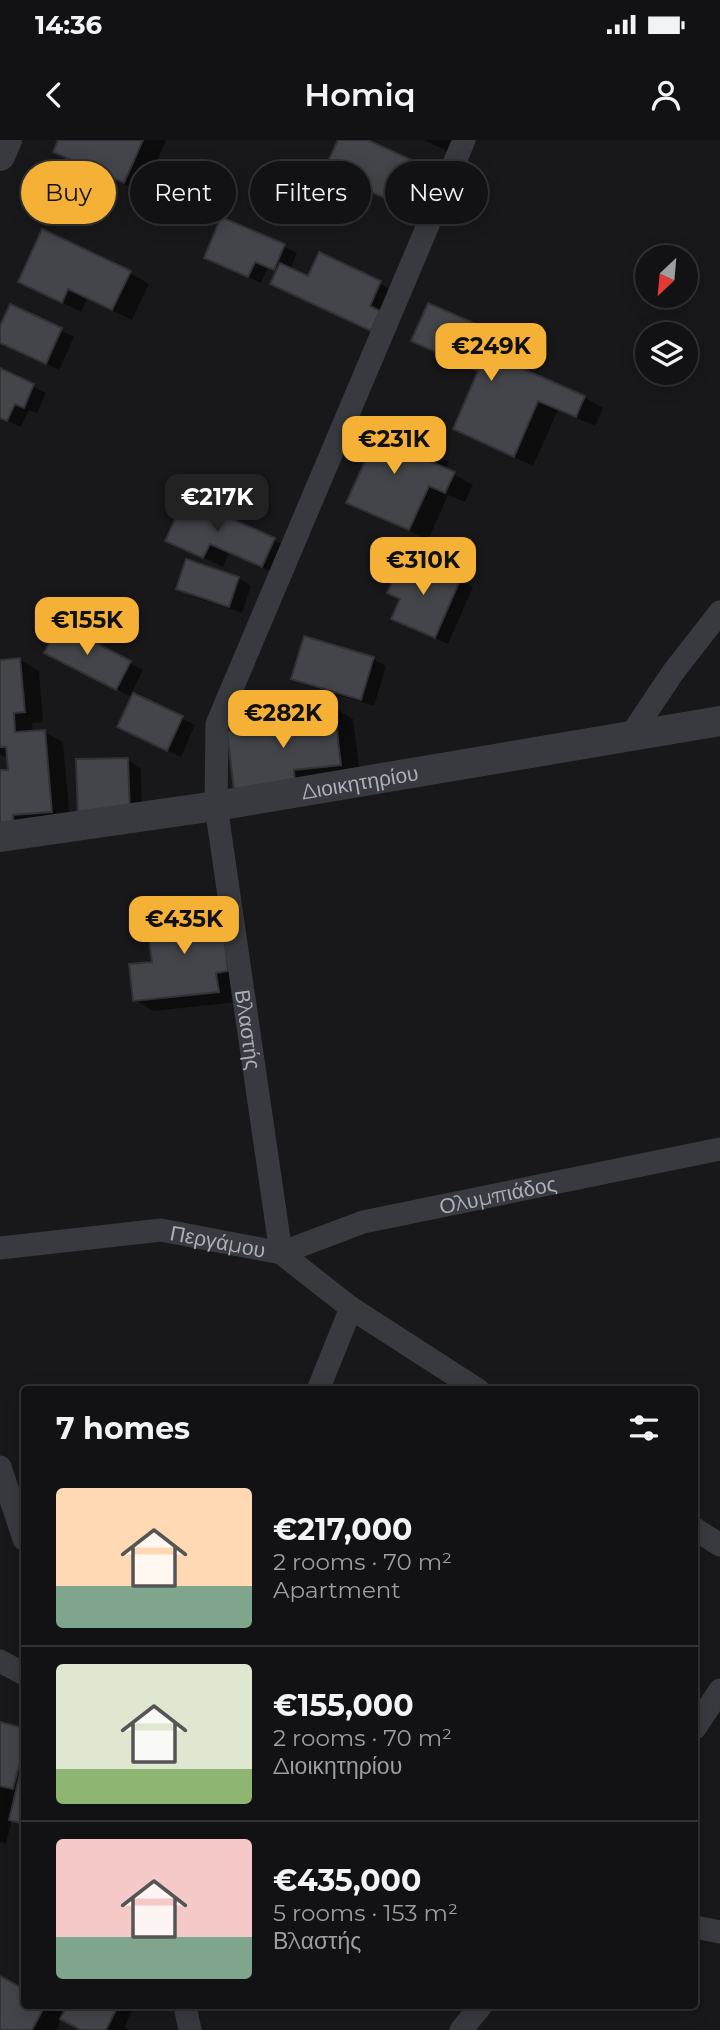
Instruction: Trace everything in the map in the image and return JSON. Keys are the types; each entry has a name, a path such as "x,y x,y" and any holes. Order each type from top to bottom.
{"street":[{"path":"0,156 6,140"},
{"name":"Βλαστής","path":"281,1253 216,806 217,724 464,140"},
{"path":"631,735 674,671 720,612"},
{"name":"Διοικητηρίου","path":"0,837 216,806 720,721"},
{"name":"Ολυμπιάδος","path":"281,1253 363,1222 720,1149"},
{"name":"Περγάμου","path":"0,1248 160,1230 281,1253 351,1308 472,1386"},
{"path":"320,1386 351,1308"},
{"path":"0,1467 21,1530"},
{"path":"698,1531 720,1545"},
{"path":"0,1661 21,1672"},
{"path":"698,1723 720,1690"},
{"path":"698,1928 720,1932"},
{"path":"186,2009 190,2030"},
{"path":"461,2030 478,2009"}],"building":[{"path":"58,140 143,140 134,161 130,161 130,169 124,183 116,180 116,161 74,161 53,152"},
{"path":"338,140 368,140 414,161 385,161 385,198 371,192 371,161 328,161"},
{"path":"236,223 285,244 274,270 255,262 248,277 204,258 218,224"},
{"path":"42,229 131,271 112,310 68,289 62,303 18,282"},
{"path":"319,252 381,281 370,306 380,311 371,331 270,284 280,263 308,276"},
{"path":"428,303 485,328 476,348 585,396 576,417 538,401 514,457 453,429 478,371 411,341"},
{"path":"10,304 62,328 46,364 0,343 0,326"},
{"path":"0,368 34,384 24,408 15,404 7,421 0,418"},
{"path":"367,421 431,450 427,460 455,472 445,493 429,486 409,530 346,503 365,461 351,455"},
{"path":"185,498 275,538 262,567 210,544 203,558 165,541"},
{"path":"415,558 461,578 435,638 391,619 400,599 387,593 396,573 407,578"},
{"path":"186,559 239,577 229,607 176,589"},
{"path":"59,624 131,661 116,690 44,653"},
{"path":"304,636 374,657 361,700 291,679"},
{"path":"20,658 25,712 14,713 15,732 45,730 52,812 13,815 14,833 0,834 0,770 8,770 6,747 0,747 0,660"},
{"path":"133,693 183,716 167,751 117,727"},
{"path":"334,706 341,765 294,770 295,784 234,791 227,731 306,722 305,710"},
{"path":"128,758 130,815 78,817 76,759"},
{"path":"221,903 228,971 216,973 219,992 133,1001 129,964 152,962 149,939 170,936 166,909"},
{"path":"0,1722 21,1727 21,1758 13,1789 0,1786"},
{"path":"21,1769 21,1823 9,1820"},
{"path":"0,1976 21,1987 21,2009 43,2009 32,2030 0,2030"},
{"path":"65,2009 116,2009 106,2030 81,2030 60,2019"}]}
